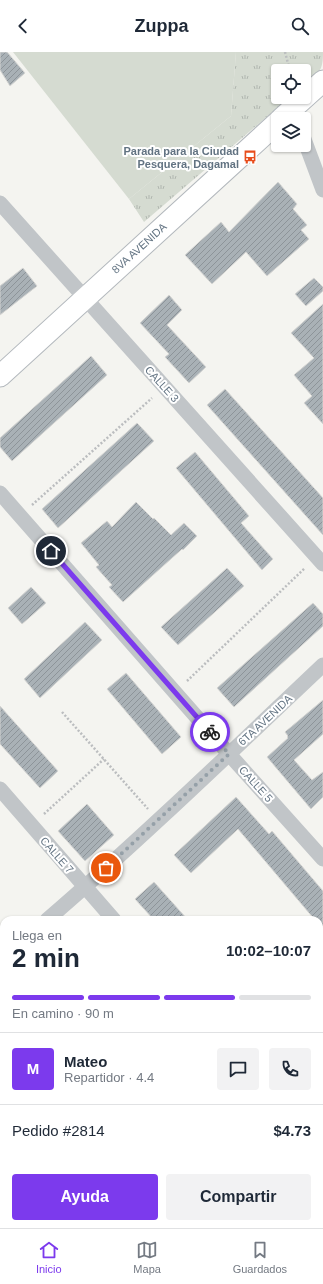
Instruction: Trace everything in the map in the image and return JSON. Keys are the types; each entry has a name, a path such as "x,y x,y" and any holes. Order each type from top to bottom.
{"street":[{"name":"8VA AVENIDA","path":"292,112 323,81"},
{"name":"8VA AVENIDA","path":"0,376 271,131"},
{"path":"309,152 323,190"},
{"name":"CALLE 3","path":"0,203 320,560"},
{"name":"CALLE 5","path":"0,493 323,859"},
{"name":"6TA AVENIDA","path":"52,916 85,888 323,665"},
{"name":"CALLE 7","path":"0,789 110,916"}],"path":[{"path":"285,52 288,64"},
{"path":"20,515 165,387"},
{"path":"175,692 320,560"},
{"path":"62,712 158,820"},
{"path":"31,825 104,759"}],"green space":[{"path":"13,52 236,52 231,116 129,199"},
{"path":"236,52 323,52 321,68 311,80 311,64 271,64 271,104 282,104 144,222 129,199 231,116"}],"building":[{"path":"0,52 7,52 25,73 10,86 0,70"},
{"path":"278,182 297,204 293,209 307,225 301,230 309,239 267,276 246,252 212,284 185,255 221,222 229,232"},
{"path":"23,268 37,286 0,315 0,286"},
{"path":"314,278 323,287 323,291 306,306 295,294"},
{"path":"169,295 182,310 167,325 206,367 189,383 165,357 169,354 140,323"},
{"path":"323,304 323,424 304,403 312,396 294,375 314,358 291,333"},
{"path":"91,356 107,375 12,461 0,447 0,438"},
{"path":"225,389 323,498 323,535 207,405"},
{"path":"137,423 154,441 58,528 42,509"},
{"path":"195,452 249,516 241,523 273,559 262,570 176,468"},
{"path":"136,502 171,535 184,523 197,536 123,602 109,587 112,585 96,567 99,565 81,543 107,521 112,527"},
{"path":"227,568 244,586 178,645 161,627"},
{"path":"31,587 46,603 22,624 8,608"},
{"path":"313,603 323,614 323,626 234,707 217,688"},
{"path":"85,622 102,640 40,698 24,679"},
{"path":"126,673 181,737 162,754 107,689"},
{"path":"323,700 323,734 294,760 312,780 323,772 323,797 311,809 267,757 288,738 285,732"},
{"path":"0,706 58,771 40,788 0,744"},
{"path":"236,797 269,834 272,831 323,891 323,916 312,916 238,829 191,873 174,855"},
{"path":"87,804 114,835 85,861 58,831"},
{"path":"154,882 184,916 150,916 135,899"}],"way so far":[{"path":"106,868 229,754 210,732"}],"place":[{"name":"Parada para la Ciudad Pesquera, Dagamal","path":"250,157"}],"route":[{"path":"51,551 210,732"}]}
